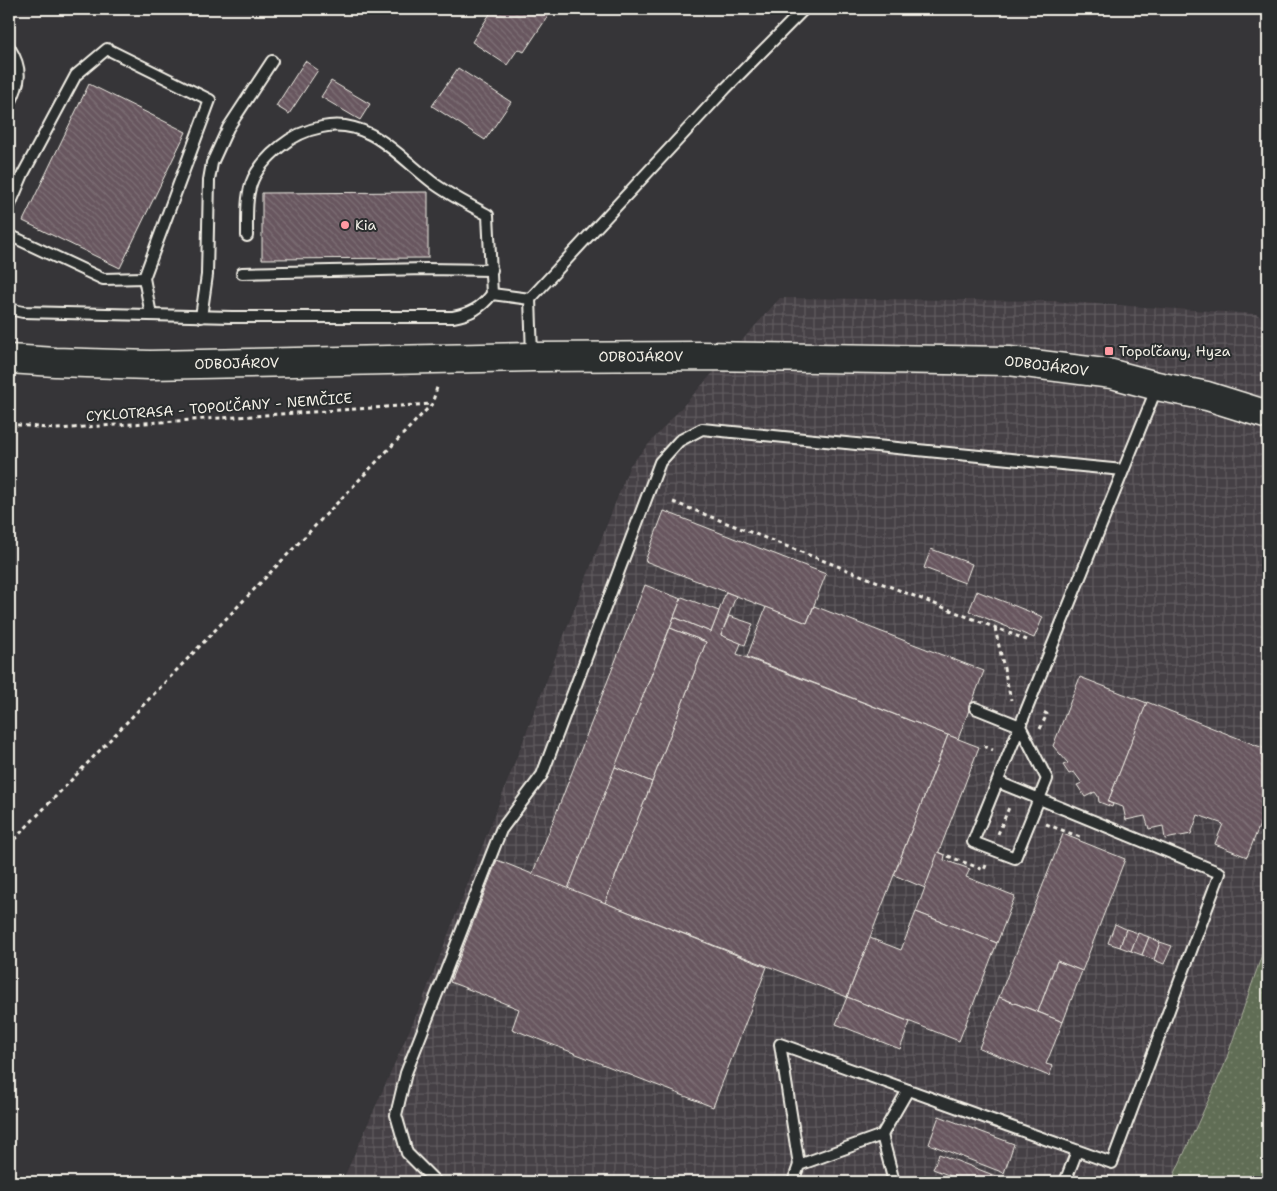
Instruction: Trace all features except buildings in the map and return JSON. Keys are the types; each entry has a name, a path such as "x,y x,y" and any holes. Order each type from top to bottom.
{"main road":[{"name":"ODBOJÁROV","path":"9,359 150,365 532,357 701,356 1009,361 1112,374 1157,386 1207,396 1268,415"}],"lane":[{"path":"532,357 530,299 726,88 804,9"},
{"path":"9,47 16,59 19,76 18,88 9,105"},
{"path":"9,207 23,174 76,75 107,49 210,100 144,278 151,315"},
{"path":"201,317 207,275 209,180 212,163 228,128 272,61"},
{"path":"9,309 23,312 201,317 453,317 476,310 492,294 488,215 433,183 392,148 368,132 349,126 328,125 309,130 289,140 265,159 252,178 247,195 247,236"},
{"path":"9,235 103,279 144,278"},
{"path":"242,273 492,270"},
{"path":"492,294 530,299"},
{"path":"975,708 1020,726 1047,779 1015,858 973,842 998,782 1020,726 1157,386"},
{"path":"436,1182 407,1153 396,1115 406,1073 501,830 542,775 660,462 679,441 702,429 1123,470"},
{"path":"793,1182 799,1165 780,1044 1112,1163 1220,873 998,782"},
{"path":"799,1165 882,1135 908,1090"},
{"path":"882,1135 894,1182"},
{"path":"1065,1182 1077,1150"}],"path":[{"name":"CYKLOTRASA - TOPOĽČANY - NEMČICE","path":"9,424 56,430 432,404 9,845"},
{"path":"673,502 1027,640"}],"shaded area":[{"path":"780,298 1050,301 1256,314 1268,321 1268,937 1224,1066 1171,1182 342,1182 422,1002 630,465"}],"green space":[{"path":"1268,937 1268,1182 1171,1182 1224,1066"}],"place":[{"name":"Kia","path":"345,225"},
{"name":"Topoľčany, Hyza","path":"1109,351"}]}
